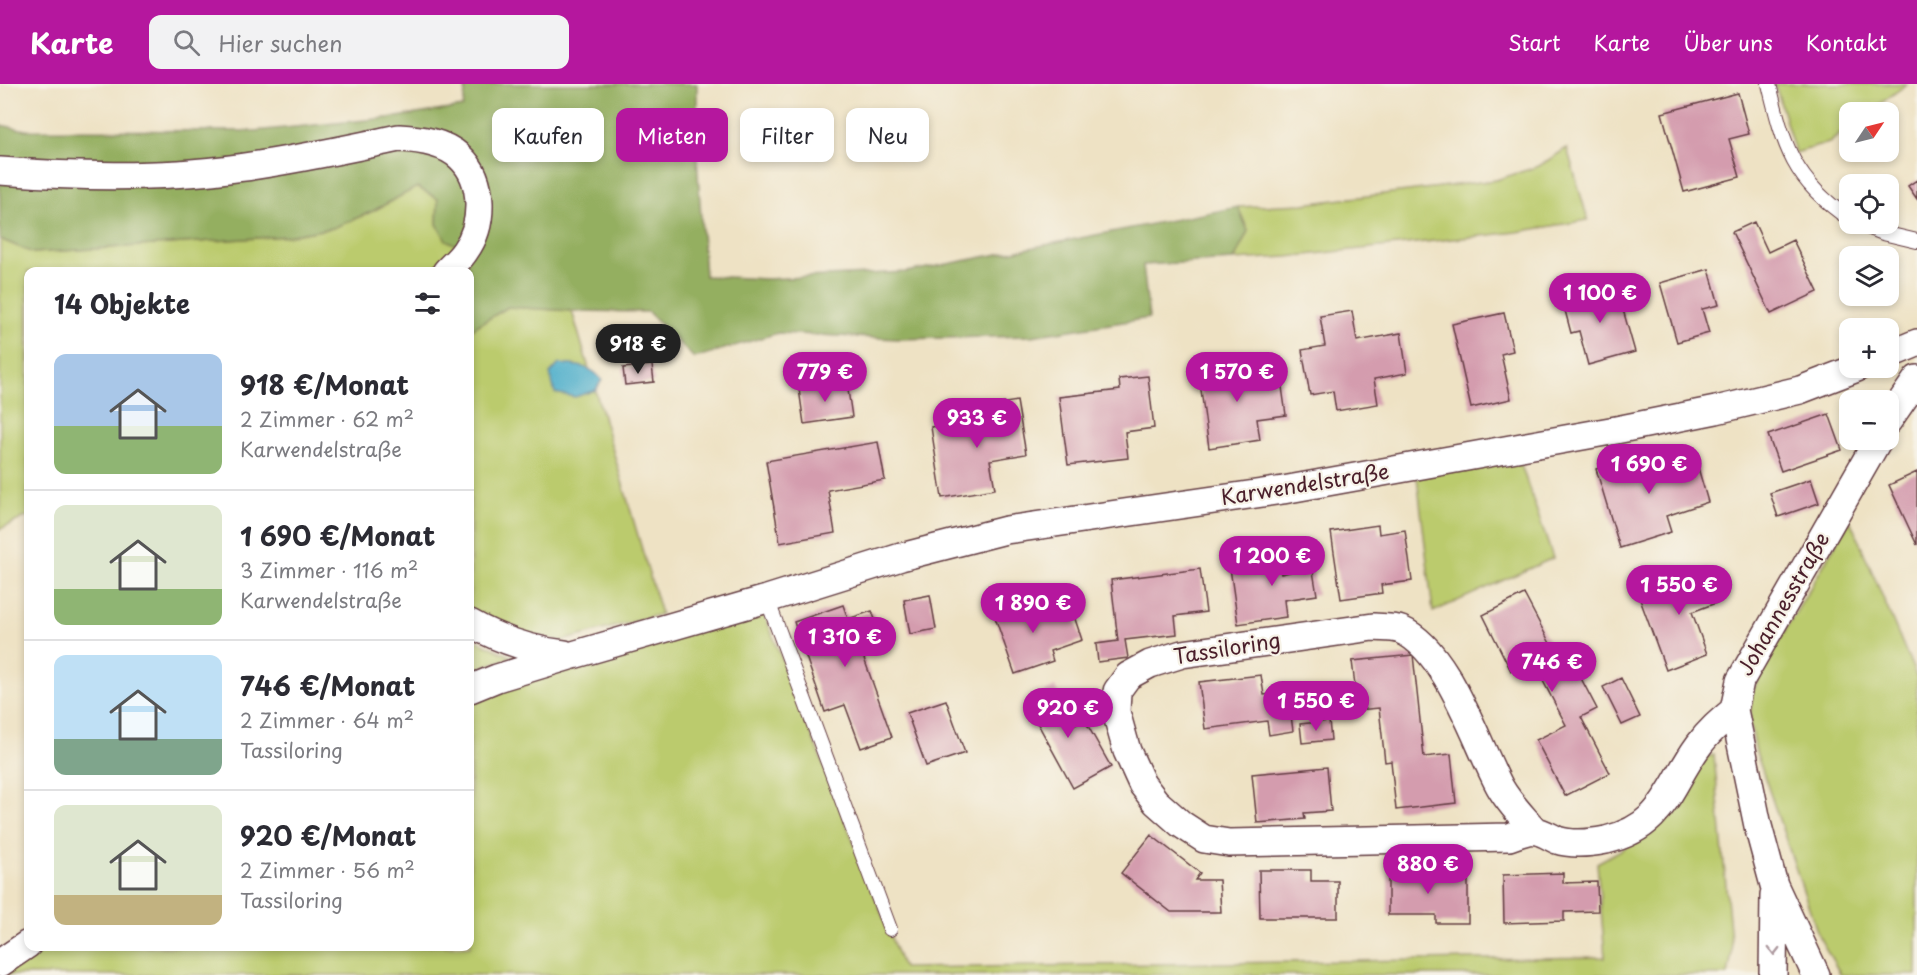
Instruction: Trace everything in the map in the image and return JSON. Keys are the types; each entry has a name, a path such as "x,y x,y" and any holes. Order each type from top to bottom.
{"street":[{"path":"0,171 99,176 162,175 237,168 399,138 419,139 444,147 459,156 470,169 480,199 473,236 465,252 451,267"},
{"path":"1899,350 1917,343"},
{"name":"Karwendelstraße","path":"474,687 497,678 901,556 1006,530 1283,490 1616,430 1800,390 1839,375"},
{"path":"1899,406 1916,382"},
{"name":"Johannesstraße","path":"1774,885 1758,826 1734,710 1740,681 1872,450"},
{"path":"474,625 512,643 544,652 573,655"},
{"name":"Tassiloring","path":"1534,830 1509,837 1229,843 1204,839 1181,824 1156,802 1142,784 1127,751 1116,712 1118,691 1128,676 1150,664 1182,654 1373,627 1399,629 1429,652 1445,675 1500,787 1515,810 1534,830 1559,841 1580,843 1628,834 1644,824 1672,792 1698,746 1714,727 1734,710"},
{"path":"1773,975 1774,885"},
{"path":"1774,885 1816,975"},
{"path":"0,963 24,947"}],"lane":[{"path":"1769,84 1786,148 1802,176 1827,204 1839,212"},
{"path":"1887,234 1917,241"},
{"path":"760,600 890,929"}],"green space":[{"path":"466,84 697,84 697,108 616,108 616,162 697,162 705,276 767,279 907,272 1238,207 1248,231 1234,260 1143,265 1149,318 1031,336 898,339 778,333 694,358 648,312 508,307 474,328 474,267 469,267 460,247 446,240 437,224 438,199 417,187 373,211 333,228 287,236 33,253 0,239 0,125 26,130 254,131 397,117 463,107"},
{"path":"1775,84 1907,84 1883,102 1839,102 1839,135 1829,143 1795,153"},
{"path":"1567,148 1588,220 1517,232 1287,257 1234,260 1248,231 1238,207 1303,204 1496,180 1539,166"},
{"path":"417,187 438,199 437,224 460,247 439,267 24,267 24,518 0,529 0,239 33,253 287,236 333,228 373,211"},
{"path":"508,307 572,311 661,614 562,641 506,630 474,612 474,328"},
{"path":"1518,456 1553,558 1433,612 1417,477"},
{"path":"1850,520 1917,678 1917,975 1841,975 1819,937 1756,752 1750,720 1752,694 1762,670"},
{"path":"763,611 903,968 1605,957 1597,863 1650,834 1702,758 1714,755 1732,952 1728,975 2,975 39,951 474,951 474,699 548,671"},
{"path":"474,639 512,657 474,670"}],"water":[{"path":"559,364 588,369 602,380 596,390 575,397 555,393 550,374"}],"building":[{"path":"1738,93 1749,134 1729,139 1740,177 1684,192 1662,113"},
{"path":"1917,180 1917,199 1908,186"},
{"path":"1754,222 1768,252 1793,240 1818,292 1771,314 1732,232"},
{"path":"1709,269 1719,305 1702,309 1709,333 1677,342 1660,283"},
{"path":"1616,285 1635,352 1588,365 1579,331 1571,333 1562,299"},
{"path":"1352,311 1357,341 1401,333 1407,373 1374,379 1378,404 1336,411 1333,391 1310,395 1302,350 1325,346 1320,316"},
{"path":"1504,313 1513,351 1501,354 1511,399 1471,408 1452,324"},
{"path":"1249,361 1252,384 1281,380 1286,415 1257,419 1260,440 1209,448 1198,368"},
{"path":"652,365 654,382 625,385 623,368"},
{"path":"1148,376 1154,428 1125,432 1128,458 1068,465 1059,397 1120,390 1119,379"},
{"path":"847,383 852,417 804,424 799,389"},
{"path":"1017,401 1026,454 990,460 995,489 942,498 931,427 983,419 981,407"},
{"path":"1829,414 1839,442 1839,450 1842,450 1781,471 1768,435"},
{"path":"878,442 885,480 828,490 835,533 780,543 766,461"},
{"path":"1646,453 1651,468 1694,454 1708,502 1666,516 1671,532 1620,548 1596,469"},
{"path":"1917,472 1917,545 1889,485"},
{"path":"1811,479 1819,503 1778,517 1770,493"},
{"path":"1378,525 1379,534 1405,530 1412,581 1381,585 1382,593 1341,599 1331,532"},
{"path":"1309,547 1317,595 1284,600 1286,617 1238,624 1230,568 1278,560 1281,574 1290,572 1287,551"},
{"path":"1708,568 1721,601 1692,612 1707,654 1666,670 1638,594"},
{"path":"1200,569 1206,612 1175,616 1177,634 1125,640 1128,658 1098,662 1096,644 1118,641 1111,580"},
{"path":"1524,594 1553,649 1563,644 1597,709 1581,717 1610,773 1565,796 1536,740 1566,725 1532,660 1511,671 1483,615"},
{"path":"930,595 936,629 910,634 904,600"},
{"path":"1031,596 1040,621 1072,610 1082,640 1050,651 1053,661 1015,674 992,609"},
{"path":"843,605 848,619 872,611 883,642 861,650 892,737 861,748 845,705 825,712 794,622"},
{"path":"1413,655 1424,757 1451,754 1456,803 1396,810 1391,761 1385,762 1379,708 1358,710 1352,661"},
{"path":"1261,675 1264,695 1288,692 1293,731 1269,735 1267,721 1205,729 1199,682"},
{"path":"1621,678 1640,717 1622,725 1603,687"},
{"path":"1055,687 1075,724 1084,719 1111,767 1073,788 1026,702"},
{"path":"946,700 965,753 926,766 907,713"},
{"path":"1329,721 1331,740 1302,743 1300,724"},
{"path":"1327,767 1331,811 1304,813 1305,819 1257,823 1252,774"},
{"path":"1151,835 1200,873 1195,880 1219,880 1221,912 1171,912 1121,873"},
{"path":"1388,869 1436,870 1436,877 1468,877 1468,923 1436,923 1436,915 1388,915"},
{"path":"1259,870 1311,870 1311,881 1338,881 1338,918 1260,918"},
{"path":"1563,873 1563,883 1597,882 1598,911 1564,912 1564,921 1504,923 1503,875"}]}
